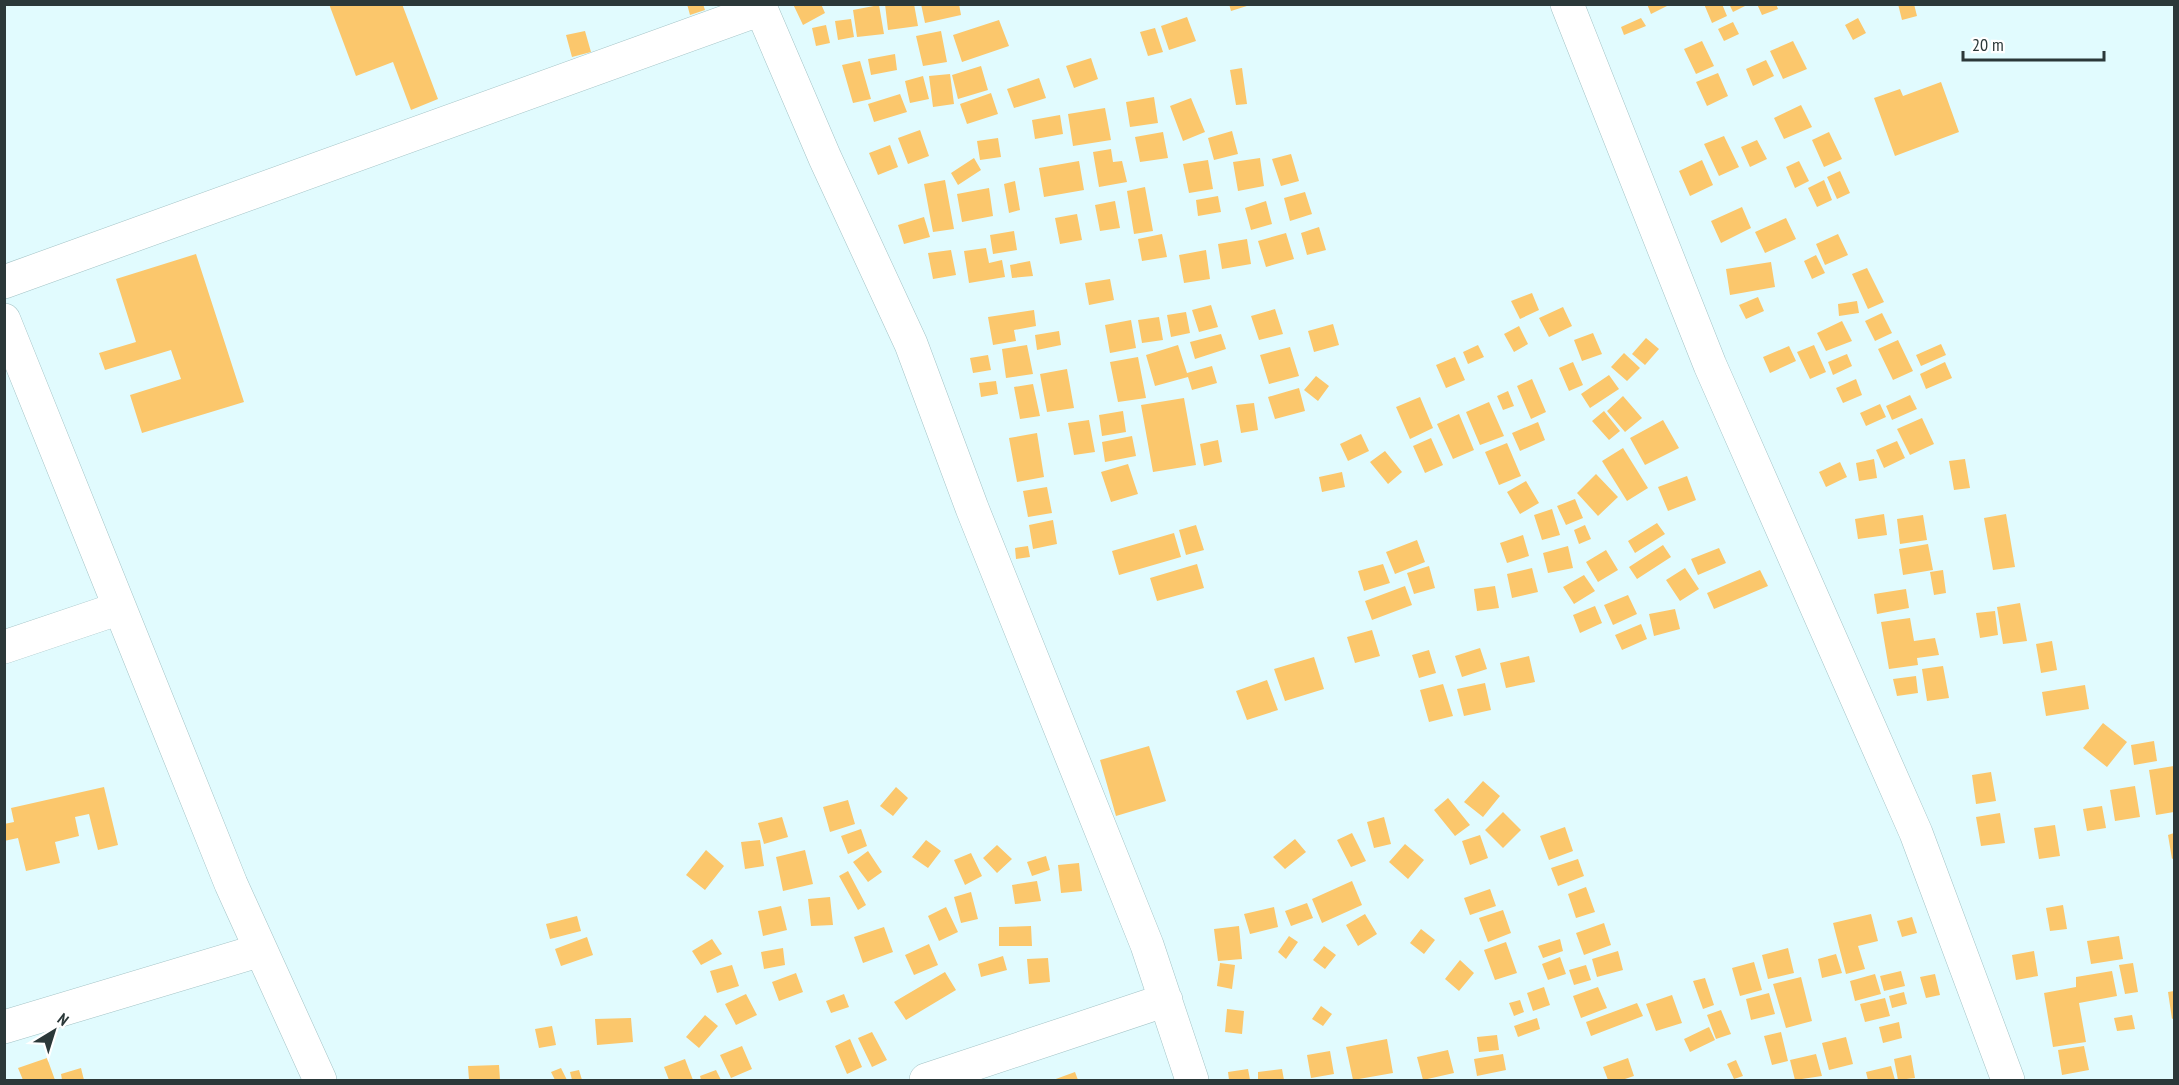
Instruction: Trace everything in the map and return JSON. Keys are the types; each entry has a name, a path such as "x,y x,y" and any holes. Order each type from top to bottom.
{"street":[{"path":"1567,4 1710,365 1916,833 2008,1080"},
{"path":"4,282 760,7 825,158 911,344 972,508 1147,945 1192,1080"},
{"path":"4,320 231,884 320,1080"},
{"path":"4,647 120,608"},
{"path":"4,1027 261,951"},
{"path":"926,1080 1166,1000"}],"building":[{"path":"329,4 402,4 438,99 411,110 393,62 356,76"},
{"path":"687,4 703,4 705,10 690,15"},
{"path":"793,4 821,4 825,13 803,25"},
{"path":"885,4 914,4 918,26 888,30"},
{"path":"921,4 959,4 961,15 925,23"},
{"path":"1229,4 1250,4 1250,5 1231,11"},
{"path":"1647,4 1671,4 1651,14"},
{"path":"1704,4 1722,4 1727,16 1712,23"},
{"path":"1729,4 1749,4 1733,12"},
{"path":"1757,4 1776,4 1778,9 1762,15"},
{"path":"1898,4 1914,4 1917,16 1902,20"},
{"path":"879,5 884,34 857,37 853,10"},
{"path":"1187,17 1196,41 1169,50 1161,26"},
{"path":"1641,18 1646,26 1624,35 1621,27"},
{"path":"1858,18 1866,33 1853,40 1845,25"},
{"path":"851,19 854,37 838,40 835,21"},
{"path":"999,20 1009,46 962,62 953,35"},
{"path":"1733,22 1739,34 1724,41 1718,29"},
{"path":"826,25 830,43 816,46 812,28"},
{"path":"1155,28 1163,52 1148,56 1140,32"},
{"path":"585,31 591,52 572,57 566,35"},
{"path":"941,31 947,62 923,66 916,36"},
{"path":"1702,41 1714,66 1696,74 1684,49"},
{"path":"1793,41 1807,69 1783,79 1770,51"},
{"path":"895,54 897,70 871,75 868,59"},
{"path":"1091,58 1098,79 1074,88 1066,66"},
{"path":"1766,60 1774,76 1753,86 1746,69"},
{"path":"860,61 871,99 853,103 842,65"},
{"path":"981,66 988,90 958,99 952,75"},
{"path":"1242,68 1247,104 1236,105 1230,70"},
{"path":"1718,73 1728,96 1707,106 1696,82"},
{"path":"950,74 954,104 933,107 929,76"},
{"path":"923,76 929,99 910,103 905,81"},
{"path":"1039,78 1046,98 1014,108 1007,89"},
{"path":"1941,82 1959,132 1895,156 1874,98 1900,89 1903,96"},
{"path":"991,93 998,114 967,124 960,104"},
{"path":"900,94 907,112 874,122 868,104"},
{"path":"1154,97 1158,123 1130,127 1126,102"},
{"path":"1191,98 1205,132 1183,141 1170,106"},
{"path":"1801,105 1812,127 1784,139 1774,118"},
{"path":"1105,108 1111,140 1073,146 1068,114"},
{"path":"1060,115 1063,134 1035,139 1032,120"},
{"path":"920,130 929,156 908,164 898,138"},
{"path":"1232,131 1238,154 1214,160 1208,138"},
{"path":"1163,132 1168,158 1140,162 1135,137"},
{"path":"1829,132 1842,159 1824,167 1812,140"},
{"path":"1724,136 1739,167 1719,176 1704,144"},
{"path":"998,138 1001,157 980,160 977,141"},
{"path":"1757,140 1767,159 1750,167 1741,147"},
{"path":"890,145 898,167 878,175 869,153"},
{"path":"1111,149 1113,162 1122,161 1127,182 1099,187 1093,152"},
{"path":"1291,154 1299,181 1281,186 1272,159"},
{"path":"974,158 981,170 958,185 951,173"},
{"path":"1260,158 1264,186 1238,191 1233,162"},
{"path":"1208,160 1213,189 1189,193 1183,164"},
{"path":"1702,160 1713,185 1690,196 1679,171"},
{"path":"1079,161 1084,190 1044,197 1039,168"},
{"path":"1799,161 1809,181 1795,188 1786,167"},
{"path":"1840,171 1850,193 1837,199 1827,177"},
{"path":"945,180 954,229 933,232 924,184"},
{"path":"1824,180 1832,200 1817,207 1808,188"},
{"path":"1015,181 1020,210 1009,213 1004,184"},
{"path":"1145,187 1153,231 1134,234 1127,191"},
{"path":"989,188 993,216 962,222 957,194"},
{"path":"1305,192 1312,214 1290,221 1284,198"},
{"path":"1218,196 1221,212 1198,216 1196,200"},
{"path":"1115,201 1120,228 1100,231 1095,205"},
{"path":"1266,201 1272,224 1251,230 1245,208"},
{"path":"1742,207 1751,228 1721,243 1711,221"},
{"path":"1077,214 1082,240 1060,244 1055,218"},
{"path":"924,217 930,237 904,244 898,225"},
{"path":"1786,218 1796,239 1765,253 1755,232"},
{"path":"1319,227 1326,250 1307,255 1301,233"},
{"path":"1014,231 1017,250 993,254 990,235"},
{"path":"1286,233 1294,259 1266,267 1258,241"},
{"path":"1162,234 1167,257 1142,261 1138,239"},
{"path":"1838,234 1848,255 1825,265 1816,244"},
{"path":"1247,239 1251,264 1222,269 1218,244"},
{"path":"986,248 989,263 1002,260 1005,277 969,283 964,251"},
{"path":"951,250 956,275 933,279 928,253"},
{"path":"1206,250 1210,279 1184,283 1179,255"},
{"path":"196,254 244,402 142,433 130,395 181,379 171,350 105,370 99,353 136,342 116,279"},
{"path":"1816,255 1825,273 1812,279 1804,261"},
{"path":"1030,261 1033,276 1012,278 1010,265"},
{"path":"1771,262 1775,287 1730,295 1726,269"},
{"path":"1867,268 1884,302 1868,309 1852,274"},
{"path":"1110,279 1114,300 1089,305 1085,283"},
{"path":"1532,293 1539,310 1520,319 1511,301"},
{"path":"1758,297 1764,311 1746,319 1739,305"},
{"path":"1857,301 1859,313 1839,316 1838,304"},
{"path":"1211,305 1218,327 1199,332 1192,310"},
{"path":"1563,307 1572,326 1549,337 1539,318"},
{"path":"1275,309 1283,334 1259,340 1251,316"},
{"path":"1034,310 1036,326 1014,330 1016,341 993,345 988,317"},
{"path":"1186,312 1190,333 1171,337 1167,315"},
{"path":"1882,313 1892,333 1875,341 1865,321"},
{"path":"1159,317 1163,340 1142,343 1138,320"},
{"path":"1131,320 1136,348 1110,353 1105,325"},
{"path":"1842,321 1852,341 1826,351 1817,333"},
{"path":"1333,324 1339,345 1314,352 1308,331"},
{"path":"1519,326 1528,344 1514,352 1504,334"},
{"path":"1059,331 1061,345 1037,350 1035,335"},
{"path":"1593,333 1602,354 1582,361 1574,340"},
{"path":"1221,334 1226,349 1195,359 1190,342"},
{"path":"1646,338 1659,349 1645,365 1632,354"},
{"path":"1898,340 1913,371 1893,380 1878,349"},
{"path":"1941,344 1946,355 1921,366 1916,355"},
{"path":"1027,345 1033,374 1006,378 1002,349"},
{"path":"1178,345 1187,373 1212,366 1217,383 1192,390 1188,377 1155,386 1146,355"},
{"path":"1478,345 1484,357 1468,364 1463,352"},
{"path":"1814,345 1826,372 1810,379 1797,352"},
{"path":"1789,346 1796,361 1770,373 1763,357"},
{"path":"1290,347 1299,376 1269,384 1260,355"},
{"path":"1624,353 1640,368 1627,381 1611,367"},
{"path":"1847,354 1852,366 1833,375 1828,362"},
{"path":"988,355 991,370 973,373 970,358"},
{"path":"1138,357 1146,398 1118,402 1110,362"},
{"path":"1455,357 1465,380 1446,388 1436,365"},
{"path":"1573,362 1583,385 1569,391 1559,368"},
{"path":"1945,362 1952,378 1926,389 1920,374"},
{"path":"1067,369 1074,408 1047,412 1040,374"},
{"path":"1609,375 1619,389 1590,408 1581,394"},
{"path":"1316,376 1329,386 1318,401 1304,390"},
{"path":"1532,379 1546,412 1531,419 1517,386"},
{"path":"1856,379 1862,395 1843,403 1836,388"},
{"path":"996,381 998,394 981,397 979,383"},
{"path":"1033,384 1040,416 1020,419 1014,387"},
{"path":"1299,388 1305,411 1275,419 1268,397"},
{"path":"1508,391 1514,406 1503,410 1497,396"},
{"path":"1910,395 1917,409 1892,420 1886,406"},
{"path":"1623,396 1642,418 1625,432 1607,411"},
{"path":"1420,397 1433,428 1410,439 1396,407"},
{"path":"1184,398 1196,465 1153,472 1141,405"},
{"path":"1489,402 1504,436 1480,445 1466,412"},
{"path":"1254,403 1258,430 1241,433 1236,405"},
{"path":"1880,404 1886,417 1866,426 1860,413"},
{"path":"1123,411 1126,432 1102,436 1099,415"},
{"path":"1604,411 1620,431 1609,440 1592,421"},
{"path":"1459,414 1474,450 1453,459 1437,424"},
{"path":"1922,418 1934,444 1910,455 1897,429"},
{"path":"1089,420 1095,452 1074,455 1068,423"},
{"path":"1663,420 1679,448 1645,465 1630,438"},
{"path":"1538,422 1545,440 1520,451 1512,433"},
{"path":"1037,433 1044,477 1017,482 1009,438"},
{"path":"1361,434 1369,451 1348,461 1340,444"},
{"path":"1132,436 1136,456 1105,462 1102,442"},
{"path":"1431,438 1443,465 1425,473 1413,446"},
{"path":"1218,440 1222,462 1204,466 1200,444"},
{"path":"1897,441 1905,458 1884,468 1876,450"},
{"path":"1507,443 1521,476 1499,485 1485,452"},
{"path":"1623,448 1648,488 1627,501 1602,461"},
{"path":"1385,451 1402,472 1388,484 1370,462"},
{"path":"1874,459 1877,478 1859,481 1856,463"},
{"path":"1965,459 1970,488 1954,490 1949,461"},
{"path":"1840,462 1847,477 1826,487 1819,472"},
{"path":"1128,464 1138,494 1111,502 1101,472"},
{"path":"1342,472 1345,487 1322,492 1319,477"},
{"path":"1596,474 1618,497 1598,516 1577,493"},
{"path":"1687,476 1696,500 1668,511 1658,487"},
{"path":"1526,481 1539,503 1520,514 1507,492"},
{"path":"1047,487 1052,513 1028,517 1023,491"},
{"path":"1575,499 1583,518 1566,525 1557,506"},
{"path":"1552,509 1560,535 1542,540 1534,515"},
{"path":"1884,514 1887,535 1858,539 1855,519"},
{"path":"2006,514 2015,567 1993,570 1984,518"},
{"path":"1923,515 1927,540 1900,544 1897,519"},
{"path":"1053,520 1057,544 1033,549 1029,525"},
{"path":"1657,523 1665,534 1635,553 1628,541"},
{"path":"1196,525 1204,550 1186,555 1179,530"},
{"path":"1585,525 1591,539 1579,544 1574,530"},
{"path":"1174,533 1181,557 1119,575 1112,551"},
{"path":"1523,535 1529,556 1507,563 1500,543"},
{"path":"1417,540 1425,562 1395,574 1386,552"},
{"path":"1928,544 1933,570 1903,575 1899,549"},
{"path":"1663,545 1671,557 1637,579 1629,567"},
{"path":"1028,546 1030,557 1016,559 1015,548"},
{"path":"1568,546 1573,568 1548,573 1543,553"},
{"path":"1719,548 1726,563 1698,575 1691,559"},
{"path":"1606,550 1618,570 1598,582 1586,562"},
{"path":"1197,564 1204,588 1157,601 1150,578"},
{"path":"1383,564 1390,583 1364,591 1358,571"},
{"path":"1429,566 1435,588 1414,594 1407,573"},
{"path":"1532,568 1538,592 1512,598 1507,574"},
{"path":"1685,568 1699,589 1680,601 1666,580"},
{"path":"1760,570 1768,586 1714,609 1707,593"},
{"path":"1943,570 1946,593 1934,595 1930,572"},
{"path":"1584,575 1595,591 1574,604 1563,587"},
{"path":"1405,586 1412,605 1372,620 1365,601"},
{"path":"1495,586 1499,608 1477,611 1474,589"},
{"path":"1906,589 1909,608 1877,614 1874,594"},
{"path":"1628,595 1637,614 1613,625 1604,605"},
{"path":"2020,603 2027,641 2003,644 1997,607"},
{"path":"1595,606 1602,623 1580,633 1573,615"},
{"path":"1675,609 1680,629 1654,636 1649,614"},
{"path":"1995,611 1998,635 1980,638 1976,613"},
{"path":"1910,618 1914,641 1935,638 1939,655 1917,658 1918,665 1889,669 1881,622"},
{"path":"1641,624 1647,639 1622,650 1615,635"},
{"path":"1372,630 1380,656 1355,663 1347,637"},
{"path":"2052,641 2057,670 2041,673 2036,644"},
{"path":"1480,648 1487,669 1462,677 1455,656"},
{"path":"1429,650 1436,673 1419,678 1412,655"},
{"path":"1529,656 1535,682 1506,688 1500,663"},
{"path":"1314,657 1324,689 1285,701 1274,669"},
{"path":"1943,666 1949,698 1927,701 1922,669"},
{"path":"1916,676 1918,693 1897,696 1893,679"},
{"path":"1267,680 1278,710 1247,720 1236,691"},
{"path":"1485,683 1491,710 1464,716 1457,689"},
{"path":"1443,684 1453,716 1429,722 1420,690"},
{"path":"2085,685 2089,709 2046,716 2042,692"},
{"path":"2103,723 2127,742 2107,767 2083,748"},
{"path":"2154,741 2157,761 2134,765 2131,745"},
{"path":"1149,746 1166,801 1116,816 1100,760"},
{"path":"2174,766 2174,812 2156,815 2149,770"},
{"path":"1991,772 1996,801 1976,804 1972,775"},
{"path":"1483,781 1500,796 1483,817 1464,802"},
{"path":"2135,786 2140,817 2115,821 2110,790"},
{"path":"104,787 118,845 98,850 89,814 75,817 79,836 55,842 60,863 26,871 18,838 4,841 4,824 14,822 11,808"},
{"path":"896,787 908,798 893,816 880,806"},
{"path":"1448,798 1470,825 1455,836 1434,810"},
{"path":"848,800 855,824 830,832 823,807"},
{"path":"2102,806 2106,828 2087,831 2083,809"},
{"path":"1503,812 1521,830 1503,848 1485,830"},
{"path":"2000,813 2005,843 1981,846 1976,817"},
{"path":"782,817 788,837 764,844 758,823"},
{"path":"1384,817 1391,844 1374,848 1367,822"},
{"path":"2055,825 2060,856 2039,859 2034,828"},
{"path":"1565,827 1573,851 1549,860 1540,836"},
{"path":"861,829 867,846 848,854 841,836"},
{"path":"1352,833 1366,861 1351,867 1337,840"},
{"path":"2174,833 2174,858 2172,859 2168,835"},
{"path":"1480,835 1488,858 1470,865 1462,841"},
{"path":"1295,839 1306,852 1285,869 1273,857"},
{"path":"760,840 764,866 745,869 741,842"},
{"path":"926,840 941,851 928,868 912,857"},
{"path":"1405,844 1424,860 1408,879 1389,862"},
{"path":"997,845 1012,859 997,873 983,858"},
{"path":"706,850 724,866 705,890 686,875"},
{"path":"805,850 813,884 783,891 776,857"},
{"path":"868,851 882,872 868,882 853,862"},
{"path":"971,853 982,876 965,885 954,860"},
{"path":"1046,856 1050,870 1032,876 1027,862"},
{"path":"1578,859 1584,876 1558,886 1551,868"},
{"path":"1079,863 1082,891 1061,893 1058,865"},
{"path":"848,871 866,905 858,910 839,876"},
{"path":"1037,881 1041,901 1015,904 1012,885"},
{"path":"1352,881 1362,905 1322,923 1312,899"},
{"path":"1586,887 1595,912 1576,918 1568,894"},
{"path":"1490,889 1496,906 1470,915 1464,898"},
{"path":"971,892 978,919 961,923 954,897"},
{"path":"830,897 833,925 811,926 808,899"},
{"path":"1307,903 1313,918 1291,926 1285,911"},
{"path":"2063,905 2067,929 2050,931 2046,908"},
{"path":"781,906 787,930 763,936 758,911"},
{"path":"946,907 958,932 939,941 928,916"},
{"path":"1274,907 1278,927 1250,934 1244,914"},
{"path":"1503,910 1511,933 1488,942 1479,918"},
{"path":"1365,914 1377,934 1358,946 1346,925"},
{"path":"1871,914 1878,941 1858,946 1865,969 1846,974 1833,923"},
{"path":"577,916 581,931 550,939 546,924"},
{"path":"1912,917 1917,933 1902,937 1897,921"},
{"path":"1604,923 1611,945 1584,955 1576,933"},
{"path":"1031,926 1032,946 999,946 999,927"},
{"path":"1239,926 1242,959 1218,961 1214,929"},
{"path":"884,927 893,952 863,963 854,937"},
{"path":"1421,929 1435,940 1424,954 1410,943"},
{"path":"1289,936 1298,942 1286,959 1278,952"},
{"path":"2119,936 2123,959 2091,964 2087,941"},
{"path":"587,937 593,955 561,966 555,949"},
{"path":"712,939 722,954 701,965 692,951"},
{"path":"1560,939 1563,951 1543,958 1538,946"},
{"path":"1506,942 1517,973 1495,980 1484,950"},
{"path":"929,944 938,965 914,975 905,955"},
{"path":"1324,946 1336,955 1325,969 1313,960"},
{"path":"783,948 785,965 764,969 761,952"},
{"path":"1788,948 1794,973 1768,979 1762,955"},
{"path":"1618,951 1623,970 1597,977 1592,959"},
{"path":"2034,951 2038,976 2016,980 2012,955"},
{"path":"1836,954 1842,973 1822,978 1818,959"},
{"path":"1003,956 1007,970 981,977 978,964"},
{"path":"1560,957 1566,974 1548,980 1542,964"},
{"path":"1048,958 1050,982 1029,984 1027,959"},
{"path":"1460,960 1474,973 1459,991 1445,979"},
{"path":"1754,962 1762,990 1740,996 1732,968"},
{"path":"1220,963 1235,965 1232,989 1217,986"},
{"path":"2133,963 2138,992 2125,994 2119,965"},
{"path":"732,965 739,986 717,993 710,971"},
{"path":"1586,965 1591,980 1574,985 1569,970"},
{"path":"1901,971 1905,986 1884,991 1880,976"},
{"path":"2112,971 2117,996 2079,1003 2086,1042 2053,1047 2044,993 2076,987 2076,977"},
{"path":"945,972 956,990 906,1020 894,1002"},
{"path":"796,973 803,992 779,1001 772,982"},
{"path":"1875,974 1881,994 1855,1001 1850,981"},
{"path":"1935,974 1940,995 1926,998 1920,977"},
{"path":"1801,977 1812,1021 1786,1028 1773,984"},
{"path":"1705,978 1714,1005 1703,1009 1693,981"},
{"path":"1544,987 1550,1005 1533,1011 1527,993"},
{"path":"1598,987 1607,1008 1581,1018 1573,996"},
{"path":"2174,991 2174,1018 2172,1019 2168,992"},
{"path":"1904,992 1907,1004 1892,1008 1889,996"},
{"path":"1769,993 1775,1014 1751,1020 1746,999"},
{"path":"746,994 757,1015 736,1025 725,1004"},
{"path":"844,994 849,1007 831,1013 826,1001"},
{"path":"1672,995 1682,1023 1656,1031 1646,1004"},
{"path":"1885,998 1890,1016 1865,1022 1860,1004"},
{"path":"1520,1000 1524,1012 1514,1016 1509,1003"},
{"path":"1637,1003 1643,1016 1591,1036 1586,1022"},
{"path":"1321,1006 1332,1014 1323,1026 1312,1019"},
{"path":"1227,1009 1244,1011 1242,1034 1225,1032"},
{"path":"1721,1010 1731,1034 1716,1039 1707,1015"},
{"path":"705,1015 718,1026 699,1048 686,1037"},
{"path":"2132,1015 2135,1029 2117,1031 2114,1018"},
{"path":"631,1018 633,1042 597,1045 595,1019"},
{"path":"1537,1018 1540,1029 1518,1037 1514,1026"},
{"path":"1899,1022 1902,1038 1883,1043 1879,1027"},
{"path":"552,1026 556,1045 539,1048 535,1029"},
{"path":"1709,1027 1715,1040 1690,1052 1684,1039"},
{"path":"872,1032 887,1060 872,1067 858,1038"},
{"path":"1781,1032 1788,1061 1772,1065 1764,1036"},
{"path":"1497,1035 1499,1050 1479,1052 1477,1037"},
{"path":"1846,1037 1853,1064 1829,1070 1822,1043"},
{"path":"850,1039 862,1067 847,1074 835,1046"},
{"path":"1387,1039 1393,1073 1353,1080 1346,1047"},
{"path":"742,1046 752,1069 731,1078 720,1055"},
{"path":"2084,1046 2089,1070 2062,1075 2058,1050"},
{"path":"1448,1050 1454,1073 1423,1080 1417,1057"},
{"path":"1330,1051 1334,1074 1311,1078 1307,1055"},
{"path":"1503,1054 1506,1070 1477,1076 1474,1059"},
{"path":"1816,1054 1822,1076 1795,1080 1790,1060"},
{"path":"1911,1055 1915,1078 1898,1080 1894,1059"},
{"path":"47,1058 55,1080 23,1080 18,1068"},
{"path":"1628,1058 1634,1076 1622,1080 1608,1080 1603,1067"},
{"path":"685,1059 693,1080 669,1080 664,1067"},
{"path":"1736,1060 1743,1076 1734,1079 1727,1064"},
{"path":"499,1065 500,1080 469,1080 468,1066"},
{"path":"1891,1066 1895,1080 1868,1080 1866,1072"},
{"path":"81,1068 84,1080 62,1080 61,1074"},
{"path":"561,1068 567,1080 555,1080 551,1072"},
{"path":"1248,1069 1250,1080 1229,1080 1228,1072"},
{"path":"1282,1069 1284,1080 1258,1080 1258,1072"},
{"path":"579,1070 582,1080 572,1080 570,1072"},
{"path":"716,1070 721,1080 701,1080 700,1076"},
{"path":"1075,1072 1078,1080 1053,1080"}]}
